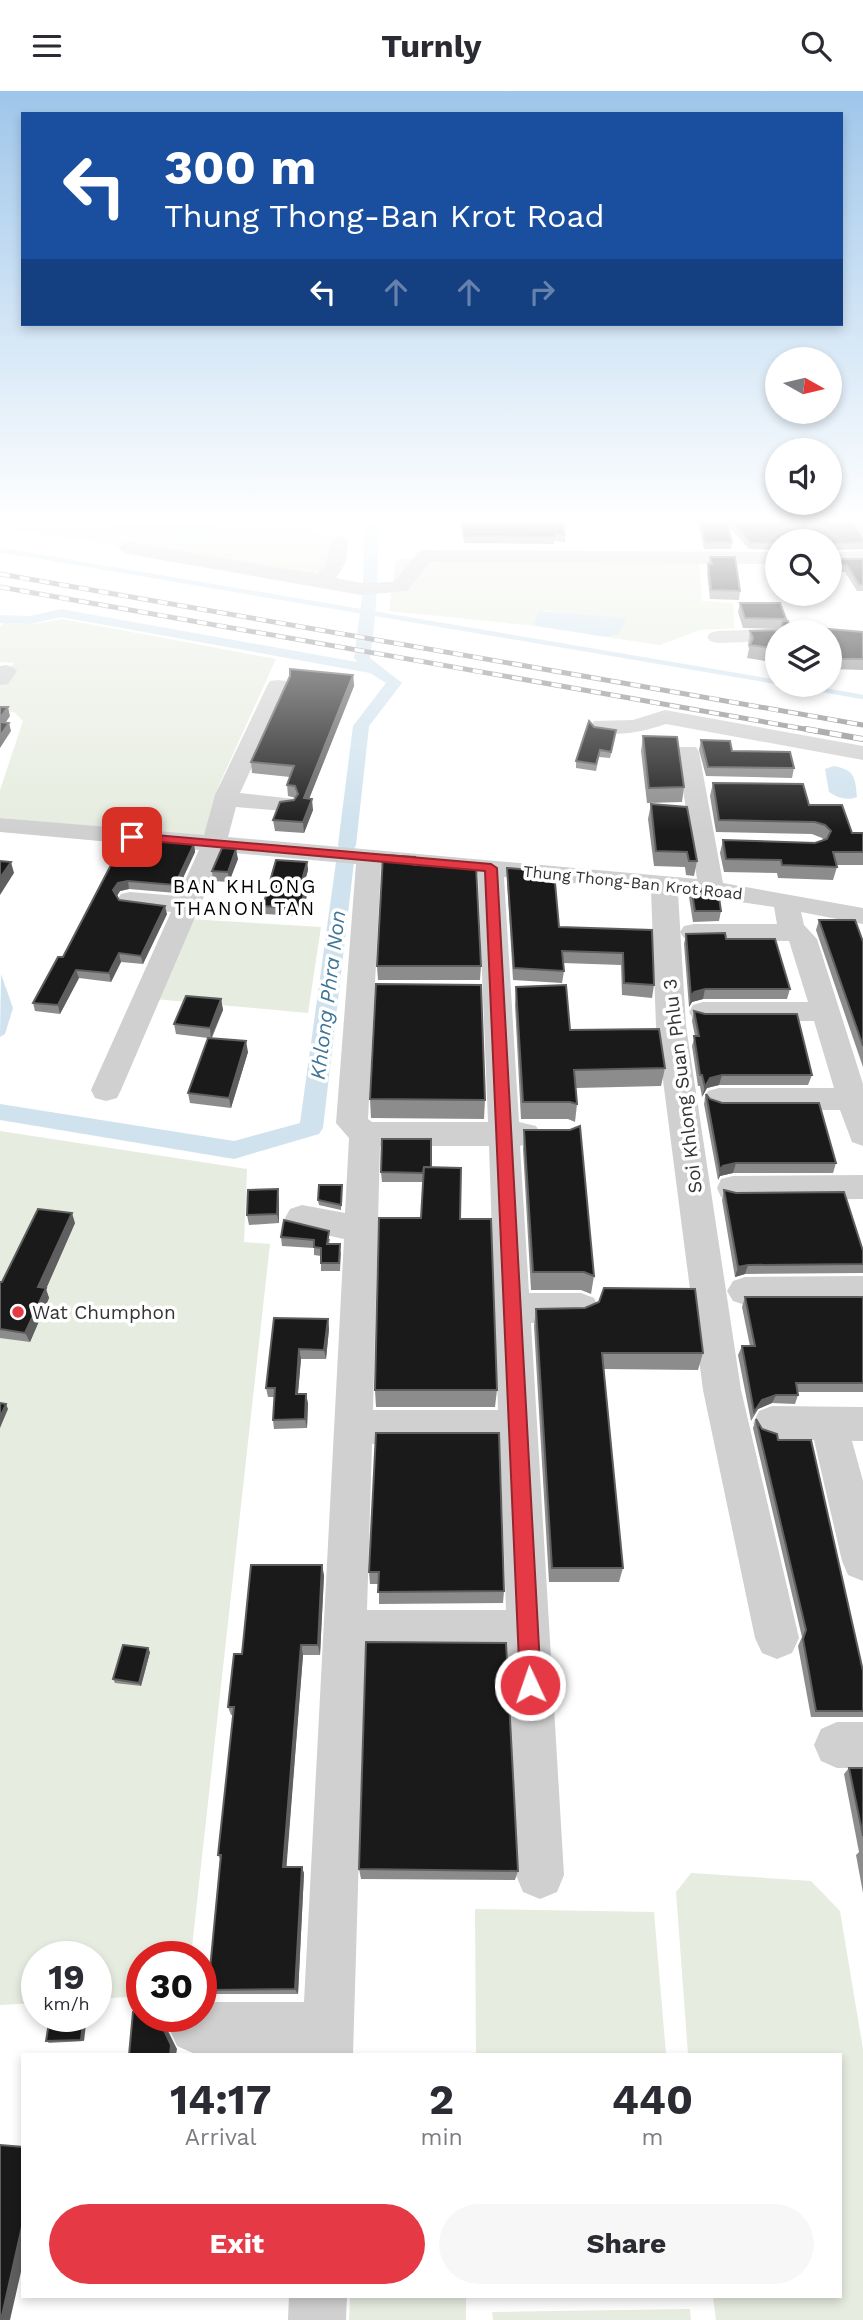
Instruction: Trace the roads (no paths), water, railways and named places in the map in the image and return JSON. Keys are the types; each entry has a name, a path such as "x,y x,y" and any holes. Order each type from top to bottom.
{"street":[{"path":"717,638 765,636"},
{"path":"106,1090 214,844 227,799 278,686"},
{"path":"602,726 635,727 665,717 863,753"},
{"path":"688,752 711,888"},
{"path":"694,786 719,786"},
{"path":"227,799 285,804"},
{"path":"674,812 699,813"},
{"name":"Thung Thong-Ban Krot Road","path":"0,825 711,888 798,922 855,914"},
{"path":"704,842 731,843"},
{"path":"369,858 374,992 352,1123 365,1134 555,1134"},
{"path":"491,868 540,1875"},
{"name":"Soi Khlong Suan Phlu 3","path":"664,883 671,1025 711,1290 722,1390 777,1638"},
{"path":"130,900 188,905"},
{"path":"694,932 798,922 863,1134"},
{"path":"703,1012 825,1011"},
{"path":"719,1099 852,1099"},
{"path":"217,2030 328,2041 365,1134"},
{"path":"733,1188 863,1187"},
{"path":"302,1218 361,1229"},
{"path":"711,1290 863,1290"},
{"path":"512,1308 582,1308"},
{"path":"772,1423 846,1424 863,1561"},
{"path":"353,1427 518,1427"},
{"path":"345,1631 528,1631"},
{"path":"317,2320 318,2298"}],"water":[{"path":"534,623 625,623 617,635 606,637 536,626"},
{"path":"834,766 853,775 857,797 843,798 829,792 825,769"},
{"path":"1,974 13,1008 5,1034 0,1037"}],"waterway":[{"path":"116,623 369,669"},
{"name":"Khlong Phra Non","path":"347,845 361,726 394,683 370,667 362,658 367,623"},
{"path":"430,623 765,680"},
{"path":"842,693 863,697"},
{"path":"0,1112 234,1150 311,1128 345,862"}],"railway":[{"path":"204,623 816,731"},
{"path":"280,623 863,725"},
{"path":"806,729 863,739"}],"place":[{"name":"Wat Chumphon","path":"18,1312"}],"district":[{"name":"BAN KHLONG THANON TAN","path":"245,897"}]}
